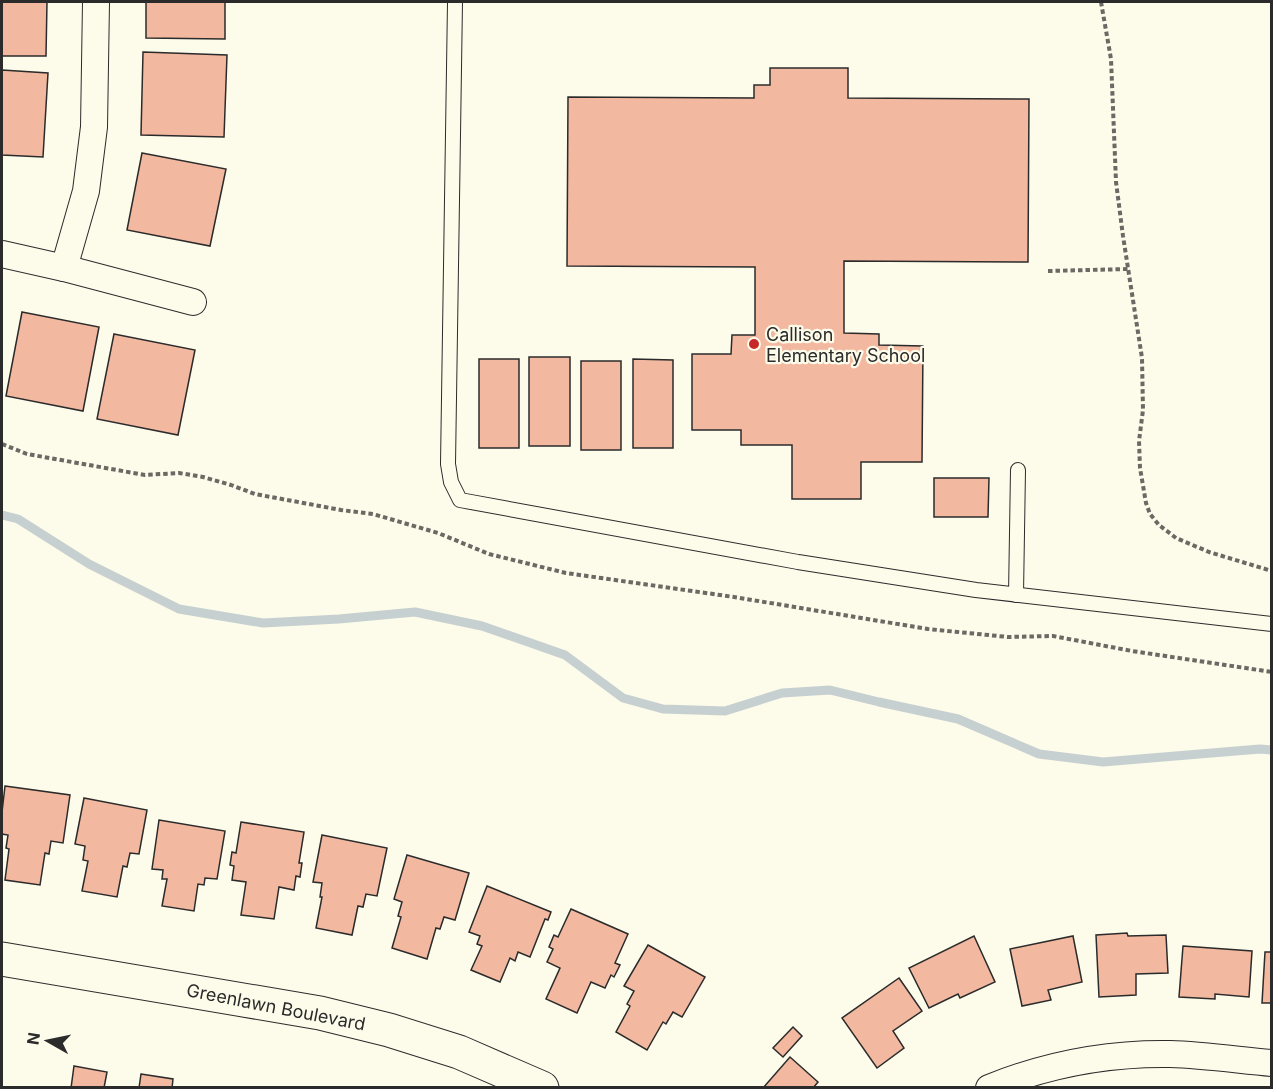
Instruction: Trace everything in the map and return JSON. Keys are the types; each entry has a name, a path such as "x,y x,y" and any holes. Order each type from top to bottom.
{"street":[{"path":"64,268 86,191 94,127 96,2"},
{"path":"2,254 193,302"},
{"name":"Greenlawn Boulevard","path":"2,959 320,1013 389,1029 459,1052 542,1088"},
{"path":"989,1088 1018,1076 1069,1062 1120,1055 1172,1054 1272,1063"}],"lane":[{"path":"455,2 448,464 451,482 460,500 798,562 976,590 1272,624"},
{"path":"1016,595 1018,470"}],"path":[{"path":"1101,2 1111,59 1116,182 1142,369 1143,410 1139,441 1140,468 1146,503 1150,514 1159,525 1176,538 1209,552 1272,571"},
{"path":"1048,271 1128,269"},
{"path":"2,444 38,456 145,475 179,473 203,477 255,494 373,514 438,533 489,554 566,573 734,597 928,629 1008,637 1053,636 1132,651 1272,672"}],"building":[{"path":"2,2 47,2 46,56 2,56"},
{"path":"146,2 225,2 225,39 146,38"},
{"path":"143,52 227,55 224,137 141,135"},
{"path":"770,68 848,68 848,98 1029,99 1028,262 844,261 844,333 879,334 879,345 923,346 922,462 861,462 861,499 792,499 792,445 741,445 741,430 692,430 692,354 731,354 732,335 755,335 755,267 567,266 568,97 754,98 754,85 770,85"},
{"path":"2,70 48,73 43,157 2,155"},
{"path":"142,153 226,169 210,246 127,230"},
{"path":"22,312 99,327 83,411 6,396"},
{"path":"114,334 195,350 178,435 97,419"},
{"path":"529,357 570,357 570,446 529,446"},
{"path":"479,359 519,359 519,448 479,448"},
{"path":"633,359 673,360 673,448 633,448"},
{"path":"581,361 621,361 621,450 581,450"},
{"path":"934,478 989,478 988,517 934,517"},
{"path":"5,786 70,795 63,843 51,841 49,854 45,853 40,885 5,880 9,849 6,848 8,835 2,834"},
{"path":"84,798 147,810 139,854 130,853 127,867 123,866 117,897 82,891 88,861 83,860 85,846 75,844"},
{"path":"159,820 225,831 217,879 205,878 204,885 198,884 194,911 162,906 167,879 162,879 163,870 152,869"},
{"path":"241,822 304,832 299,863 302,863 300,877 296,876 294,890 279,887 274,919 241,915 246,882 232,880 234,866 230,865 232,852 236,853"},
{"path":"322,835 387,848 377,896 366,894 363,907 358,906 352,935 316,928 322,897 320,897 322,883 313,882"},
{"path":"407,855 469,873 455,920 444,917 440,929 436,928 427,959 392,948 401,917 398,916 402,902 394,899"},
{"path":"487,886 551,912 548,920 545,919 530,957 518,952 515,961 510,958 500,982 471,970 482,946 477,944 480,936 469,932"},
{"path":"571,909 628,934 615,963 620,965 614,977 611,975 605,988 591,982 577,1013 546,999 560,968 547,962 553,949 549,947 554,935 558,937"},
{"path":"1127,933 1128,936 1166,935 1168,973 1136,974 1136,995 1099,997 1096,935"},
{"path":"974,936 995,982 960,998 958,994 929,1008 909,968"},
{"path":"1073,936 1082,982 1048,990 1051,1000 1022,1006 1010,949"},
{"path":"648,945 705,977 682,1017 673,1012 666,1024 663,1022 647,1050 616,1032 630,1006 627,1004 634,991 624,986"},
{"path":"1183,946 1252,951 1249,997 1215,994 1215,999 1179,997"},
{"path":"1265,952 1272,952 1272,1003 1262,1003"},
{"path":"899,978 922,1011 893,1031 904,1048 877,1068 842,1018"},
{"path":"793,1027 802,1036 783,1057 773,1048"},
{"path":"790,1057 818,1082 813,1088 763,1088"},
{"path":"74,1066 107,1072 104,1088 71,1088"},
{"path":"141,1074 173,1079 172,1088 139,1088"}],"waterway":[{"path":"2,515 18,519 89,564 179,609 263,623 415,612 482,626 565,655 623,698 663,709 725,711 782,693 830,690 958,719 1039,754 1103,762 1260,749 1272,750"}],"place":[{"name":"Callison Elementary School","path":"754,344"}]}
